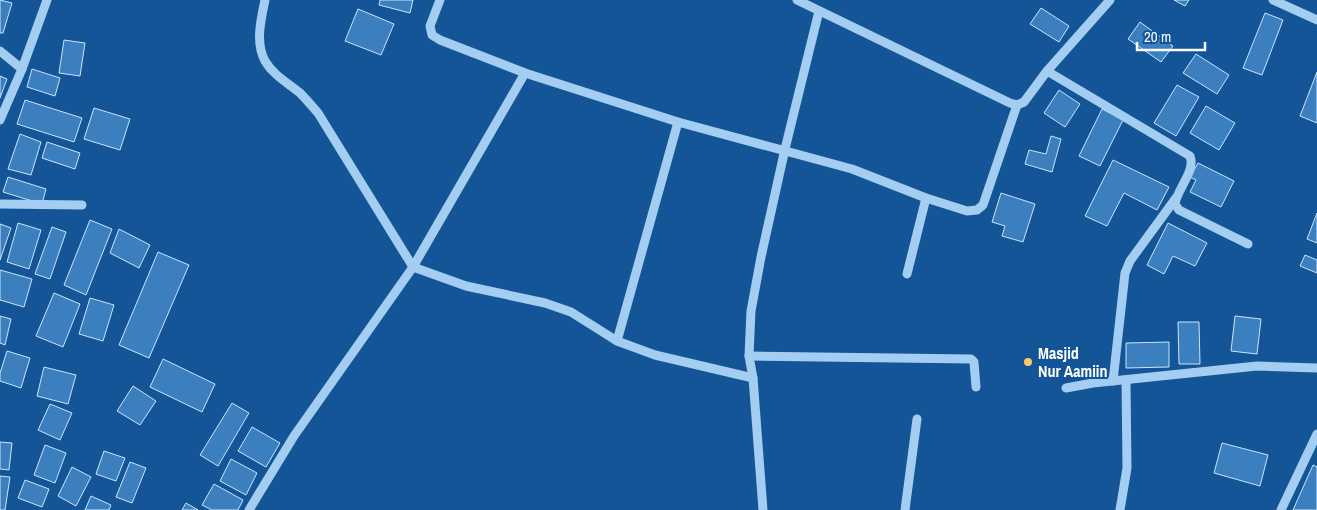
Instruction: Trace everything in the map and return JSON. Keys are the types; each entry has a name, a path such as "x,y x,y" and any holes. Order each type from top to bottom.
{"street":[{"path":"0,120 22,69 47,0"},
{"path":"266,0 261,22 260,45 265,61 276,74 300,93 318,113 413,267 466,286 545,302 570,312 617,341 655,355 753,378"},
{"path":"440,0 430,26 432,35 525,72 678,122 852,169 967,212 977,210 983,205 1017,105"},
{"path":"797,0 1017,105 1024,102 1047,71 1110,0"},
{"path":"1273,0 1317,20"},
{"path":"763,510 753,378 749,356 752,311 760,258 820,11"},
{"path":"0,51 22,69"},
{"path":"1047,71 1190,156 1191,166 1176,198 1130,260 1125,273 1113,381"},
{"path":"249,510 294,436 413,267 525,72"},
{"path":"617,341 678,122"},
{"path":"907,274 926,198"},
{"path":"1176,198 1179,210 1248,244"},
{"path":"0,204 82,205"},
{"path":"749,356 971,359 974,362 976,387"},
{"path":"1066,388 1093,383 1257,366 1317,368"},
{"path":"1120,510 1127,468 1126,380"},
{"path":"905,510 916,419"},
{"path":"1281,510 1317,434"}],"building":[{"path":"0,0 12,3 3,33 0,33"},
{"path":"380,0 413,0 410,13 379,5"},
{"path":"1174,0 1189,0 1185,6"},
{"path":"1041,8 1069,26 1059,42 1030,24"},
{"path":"358,9 394,24 381,55 345,41"},
{"path":"1265,13 1283,20 1262,75 1243,68"},
{"path":"1140,22 1173,46 1161,62 1128,39"},
{"path":"64,40 85,43 80,76 59,73"},
{"path":"1196,54 1229,75 1217,94 1183,73"},
{"path":"32,69 60,78 55,96 27,87"},
{"path":"1317,72 1317,123 1300,116"},
{"path":"0,76 7,79 0,98"},
{"path":"1177,85 1199,97 1176,136 1154,123"},
{"path":"1059,90 1080,104 1065,127 1044,113"},
{"path":"25,100 82,118 74,142 17,124"},
{"path":"1206,106 1235,123 1219,150 1190,133"},
{"path":"94,108 130,119 120,150 84,139"},
{"path":"1102,109 1123,120 1100,166 1079,156"},
{"path":"20,134 41,142 31,175 8,169"},
{"path":"1051,136 1061,139 1052,172 1025,164 1029,150 1046,154"},
{"path":"47,142 80,153 75,169 42,158"},
{"path":"1113,160 1169,187 1157,210 1124,193 1107,226 1085,216"},
{"path":"1198,163 1234,181 1221,207 1190,192 1196,180 1190,177"},
{"path":"8,177 46,189 42,204 3,192"},
{"path":"1001,193 1035,204 1023,242 1002,236 1005,226 992,222"},
{"path":"1317,213 1317,243 1307,239"},
{"path":"90,220 112,229 86,295 64,285"},
{"path":"18,223 41,230 29,269 7,262"},
{"path":"1168,223 1207,243 1195,266 1173,256 1164,274 1147,265"},
{"path":"0,224 11,228 0,260"},
{"path":"52,227 66,232 50,279 35,274"},
{"path":"119,229 150,245 139,268 110,253"},
{"path":"158,252 189,265 149,358 119,345"},
{"path":"1305,255 1317,260 1317,273 1300,266"},
{"path":"0,270 32,279 24,307 0,300"},
{"path":"54,293 80,304 63,347 36,336"},
{"path":"90,298 114,305 103,341 79,334"},
{"path":"0,316 11,319 5,345 0,343"},
{"path":"1235,316 1261,319 1257,354 1231,351"},
{"path":"1178,322 1199,322 1200,364 1179,364"},
{"path":"1169,342 1169,367 1126,368 1126,343"},
{"path":"7,351 30,358 21,388 0,381 0,373"},
{"path":"163,359 215,384 202,412 150,387"},
{"path":"44,367 76,375 68,404 37,396"},
{"path":"133,386 156,401 140,425 117,411"},
{"path":"232,403 249,413 218,466 200,455"},
{"path":"50,404 72,413 60,440 38,430"},
{"path":"252,427 280,443 266,467 238,451"},
{"path":"0,442 12,443 9,470 0,469"},
{"path":"1222,443 1268,455 1260,486 1214,473"},
{"path":"45,445 66,453 55,483 34,475"},
{"path":"104,451 125,458 116,481 96,474"},
{"path":"231,459 257,473 246,495 220,481"},
{"path":"130,462 146,468 132,503 116,497"},
{"path":"1313,465 1317,467 1317,510 1293,510"},
{"path":"72,467 91,477 76,506 58,496"},
{"path":"0,476 10,477 5,510 0,510"},
{"path":"25,480 49,489 42,507 18,498"},
{"path":"214,484 243,500 238,510 212,510 202,505"},
{"path":"91,496 111,505 109,510 85,510"},
{"path":"186,503 198,510 182,510"}],"place":[{"name":"Masjid Nur Aamiin","path":"1028,362"}]}
